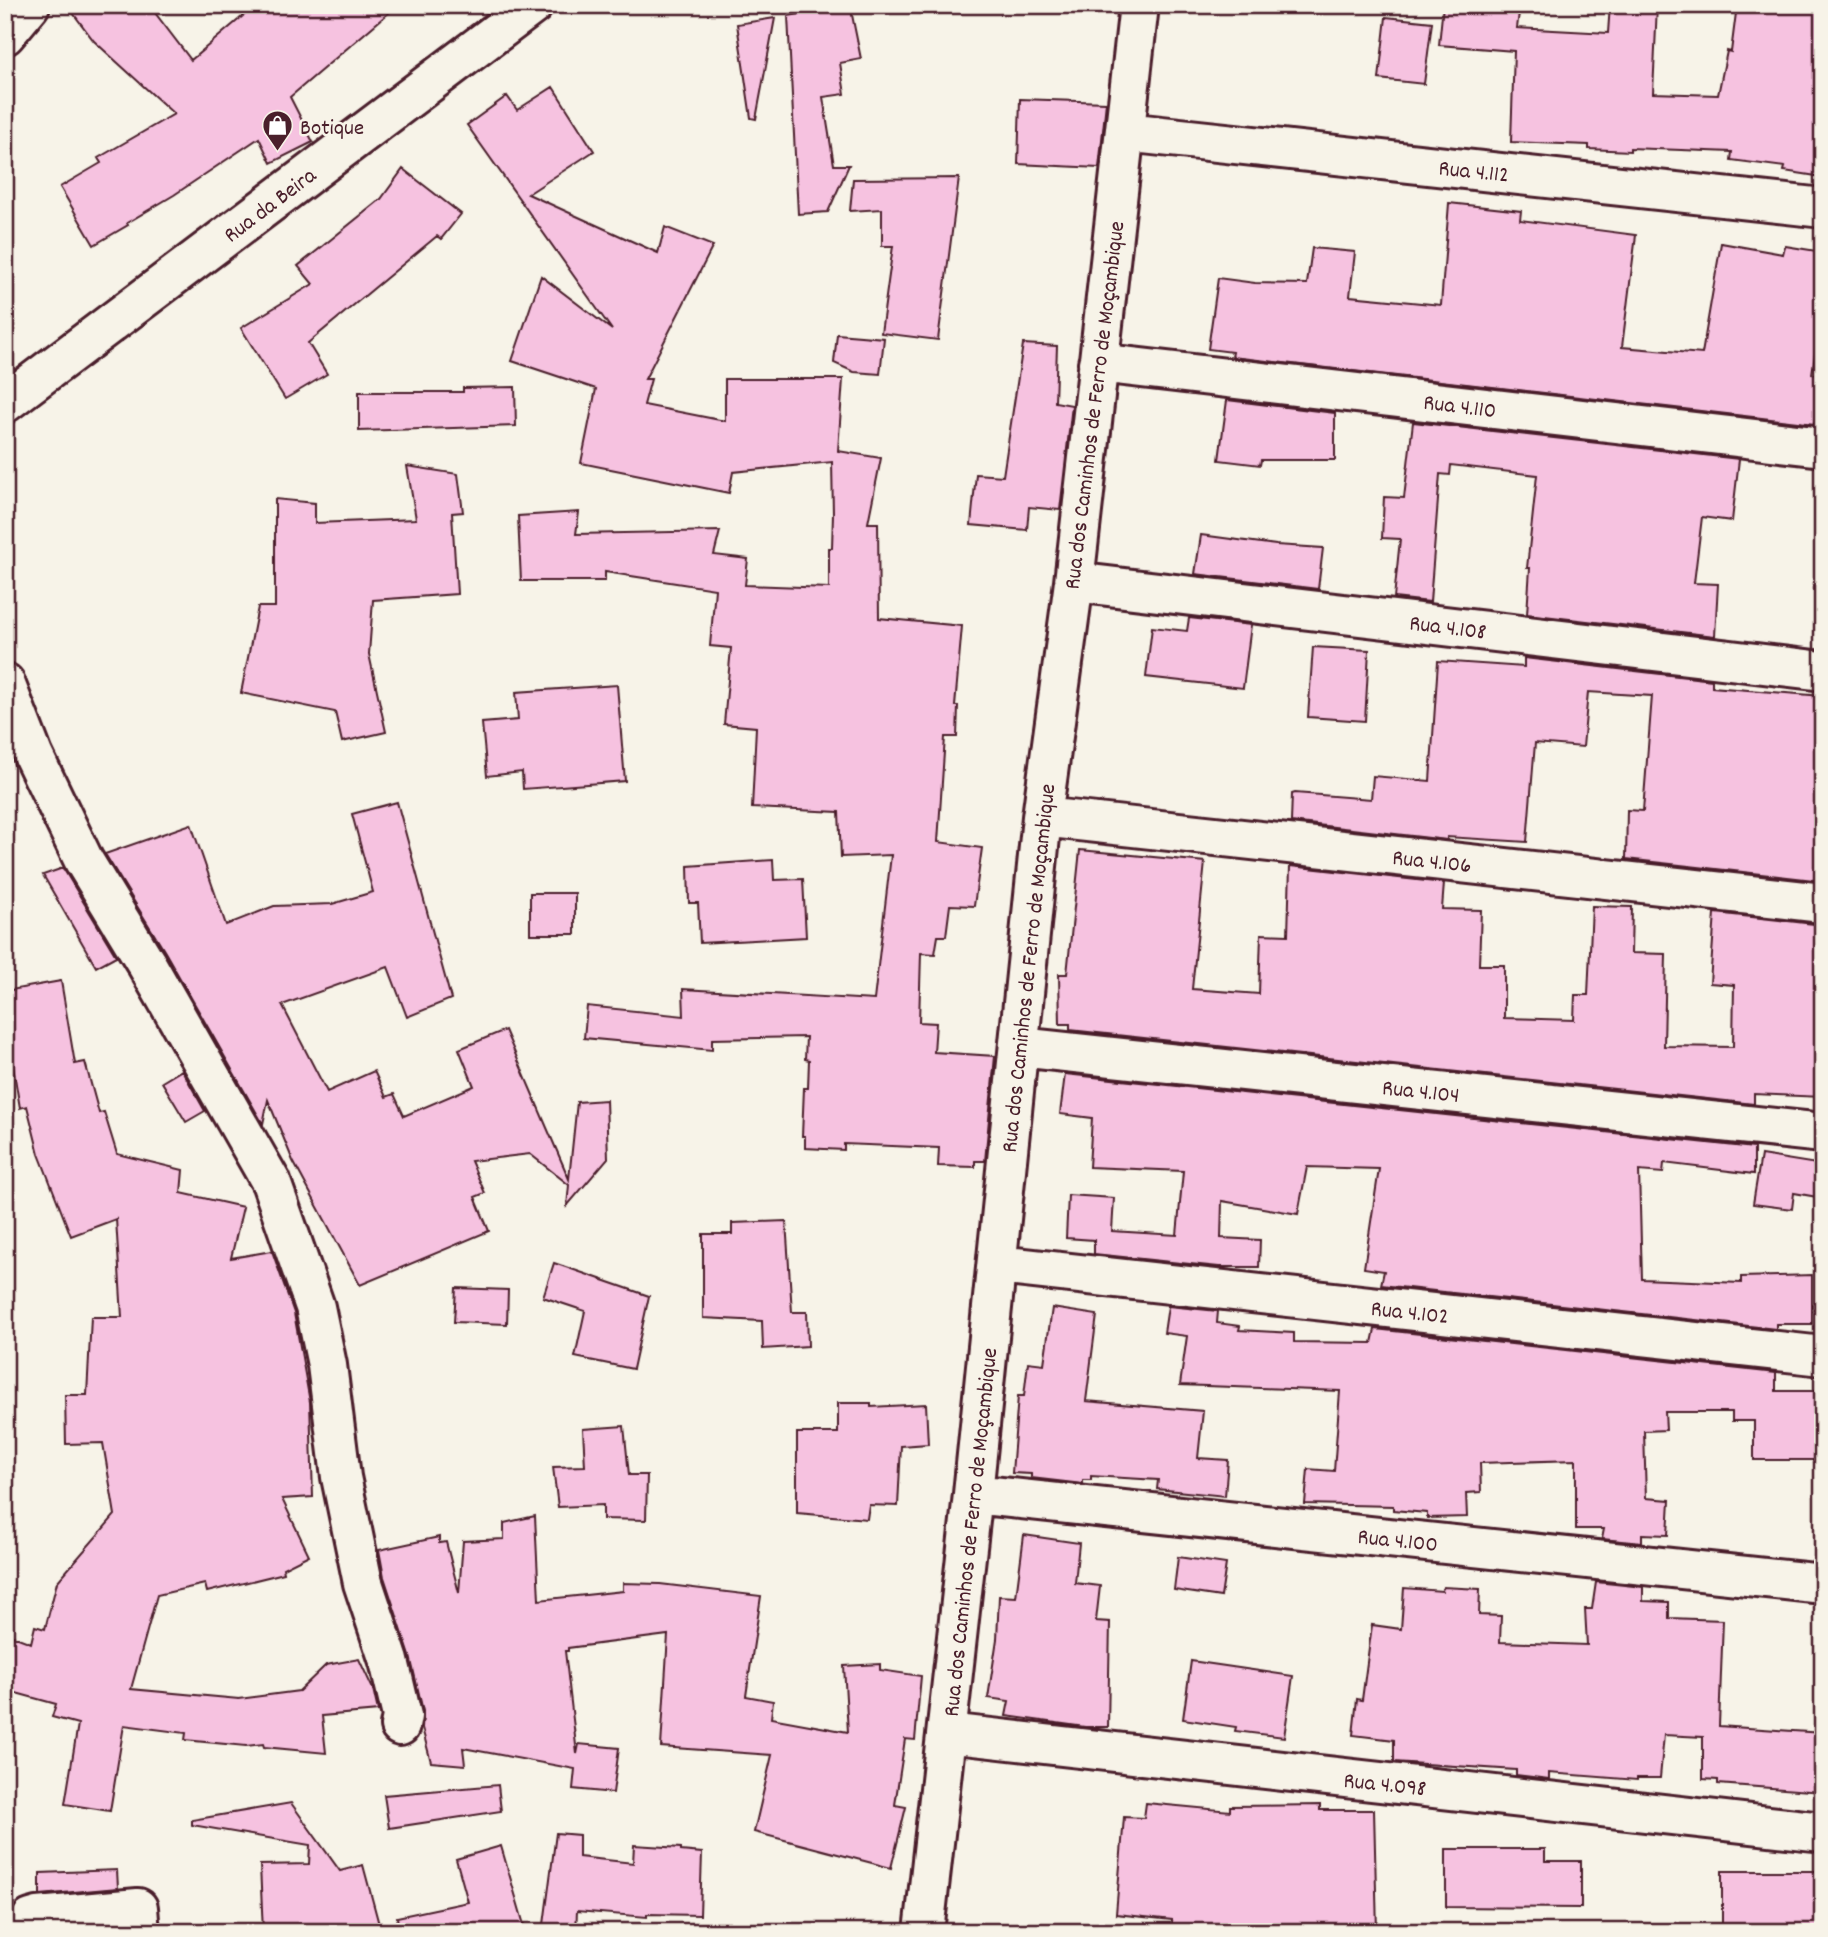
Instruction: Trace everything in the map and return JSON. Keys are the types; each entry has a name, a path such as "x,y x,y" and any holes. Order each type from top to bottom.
{"street":[{"path":"5,35 30,5"},
{"name":"Rua da Beira","path":"5,403 534,5"},
{"name":"Rua dos Caminhos de Ferro de Moçambique","path":"924,1932 973,1494 1042,817 1073,582 1139,5"},
{"name":"Rua 4.112","path":"1125,132 1823,208"},
{"name":"Rua 4.110","path":"1098,363 1823,447"},
{"name":"Rua 4.108","path":"1073,582 1823,671"},
{"path":"5,683 33,755 83,861 146,963 271,1182 315,1307 327,1365 344,1490 363,1583 389,1661 400,1705 400,1726"},
{"name":"Rua 4.106","path":"1042,817 1823,903"},
{"name":"Rua 4.104","path":"1019,1046 1823,1133"},
{"name":"Rua 4.102","path":"997,1265 1823,1356"},
{"name":"Rua 4.100","path":"973,1494 1823,1584"},
{"name":"Rua 4.098","path":"947,1733 1823,1832"},
{"path":"25,1932 32,1919 38,1917 138,1908 140,1932"}],"building":[{"path":"67,5 149,5 191,60 256,5 398,5 290,97 313,142 271,163 259,138 94,245 60,187 101,163 98,158 174,114 94,41"},
{"path":"818,5 850,5 861,59 840,63 845,94 823,97 834,165 849,165 828,212 798,214 788,16 819,11"},
{"path":"1443,5 1520,5 1517,28 1608,33 1610,5 1657,5 1653,93 1718,95 1727,51 1731,52 1737,5 1823,5 1823,177 1784,171 1785,167 1731,160 1732,152 1630,148 1630,151 1589,149 1589,145 1511,142 1514,51 1439,45"},
{"path":"1386,17 1432,22 1424,84 1379,79"},
{"path":"775,18 756,119 751,118 737,24"},
{"path":"553,87 594,151 528,194 658,253 665,227 713,246 645,379 651,379 644,405 725,421 725,379 843,379 838,451 881,458 868,523 878,523 879,618 962,626 955,706 958,706 957,737 945,737 938,842 982,848 974,906 950,905 946,936 938,936 935,954 921,953 919,1022 936,1023 934,1052 995,1056 985,1161 975,1161 975,1167 938,1166 939,1148 844,1144 844,1150 805,1148 805,1136 802,1136 804,1088 808,1088 809,1060 805,1059 806,1037 712,1039 712,1050 584,1038 587,1006 684,1016 683,989 874,1000 891,855 841,857 839,812 752,808 756,727 724,724 731,648 710,646 715,589 605,572 605,581 521,581 518,516 579,512 576,534 720,531 714,555 748,559 745,585 829,588 829,548 832,548 832,462 733,472 729,493 581,463 596,389 512,361 541,276 612,330 467,125 507,96 517,110"},
{"path":"1020,99 1106,102 1099,168 1018,164"},
{"path":"403,169 461,214 441,239 437,236 308,343 327,374 285,399 241,328 313,284 298,266 381,199"},
{"path":"959,178 938,340 881,333 893,246 882,246 882,209 850,211 853,179"},
{"path":"1449,203 1521,211 1520,220 1636,235 1622,347 1702,354 1721,243 1783,254 1785,246 1823,252 1823,301 1812,374 1822,375 1815,424 1232,357 1233,352 1208,349 1218,278 1255,283 1307,284 1312,248 1355,252 1350,296 1441,305"},
{"path":"837,334 884,338 880,374 854,372 834,363"},
{"path":"1023,344 1057,346 1055,402 1072,405 1060,510 1029,507 1027,530 971,525 976,474 1003,476"},
{"path":"515,387 516,426 359,431 359,392 463,392 463,388"},
{"path":"1227,400 1335,413 1335,460 1261,460 1260,465 1219,460"},
{"path":"1413,422 1739,459 1732,521 1702,517 1694,583 1718,584 1715,636 1527,614 1530,568 1527,568 1537,475 1451,465 1450,475 1440,474 1430,602 1394,598 1400,539 1382,538 1384,497 1404,498"},
{"path":"407,466 458,474 463,512 452,513 457,594 373,600 369,654 386,732 342,742 335,712 241,693 258,607 275,607 275,499 315,503 315,523 416,519"},
{"path":"1201,535 1323,548 1318,589 1195,574"},
{"path":"1189,618 1251,625 1243,688 1146,677 1152,627 1187,631"},
{"path":"1313,647 1369,650 1365,721 1308,717"},
{"path":"1524,658 1712,680 1712,687 1823,696 1823,881 1626,859 1627,810 1643,811 1652,696 1588,692 1583,747 1535,743 1527,842 1447,837 1447,840 1291,822 1292,794 1295,793 1371,799 1373,776 1430,781 1438,661 1524,667"},
{"path":"617,685 625,781 523,789 522,772 487,776 482,723 518,720 516,692"},
{"path":"397,802 451,999 407,1017 388,967 282,1005 327,1092 374,1071 386,1097 394,1094 404,1116 474,1086 459,1049 505,1030 569,1179 577,1102 606,1100 608,1158 567,1206 569,1185 530,1154 471,1161 485,1193 475,1197 489,1231 360,1285 293,1161 268,1100 263,1124 165,952 105,854 191,824 226,925 274,906 332,904 373,892 352,814"},
{"path":"1080,850 1205,862 1192,989 1259,994 1261,934 1288,935 1290,866 1444,883 1442,909 1481,910 1479,965 1504,965 1504,1018 1574,1020 1575,995 1588,995 1592,906 1632,907 1631,953 1666,954 1664,1046 1733,1047 1734,985 1710,983 1715,913 1823,925 1823,1097 1754,1094 1754,1104 1070,1030 1070,1024 1060,1024 1059,974 1067,974"},
{"path":"773,860 774,880 803,879 806,937 700,943 698,903 689,903 688,866"},
{"path":"63,868 116,956 96,967 43,875"},
{"path":"530,893 575,893 575,934 530,934"},
{"path":"61,981 75,1064 85,1062 99,1113 104,1112 117,1154 183,1170 181,1193 243,1207 231,1258 272,1251 294,1313 310,1402 313,1497 282,1499 309,1555 283,1568 284,1573 207,1592 205,1584 157,1595 131,1689 239,1699 299,1691 326,1665 359,1659 373,1689 378,1711 322,1716 326,1753 264,1747 263,1744 246,1746 185,1740 186,1733 124,1725 110,1811 65,1804 78,1724 52,1717 56,1704 5,1690 5,1633 31,1643 35,1626 45,1629 57,1582 115,1515 103,1443 66,1444 65,1395 87,1395 91,1317 122,1317 116,1219 71,1236 39,1154 27,1106 20,1108 5,1019 5,991"},
{"path":"182,1070 205,1111 186,1122 162,1082"},
{"path":"1065,1074 1754,1148 1754,1174 1664,1163 1663,1173 1639,1171 1642,1279 1741,1283 1741,1277 1812,1275 1812,1324 1776,1324 1776,1329 1381,1285 1384,1271 1364,1268 1379,1169 1307,1167 1298,1214 1222,1201 1221,1238 1260,1240 1259,1267 1219,1267 1094,1254 1094,1240 1066,1238 1068,1195 1114,1198 1112,1231 1177,1235 1183,1171 1089,1167 1092,1118 1060,1114"},
{"path":"1761,1155 1823,1165 1823,1198 1794,1193 1792,1209 1753,1204"},
{"path":"786,1221 792,1312 807,1312 808,1346 763,1349 762,1321 703,1318 703,1234 732,1234 732,1223"},
{"path":"554,1263 649,1296 633,1369 575,1357 585,1311 543,1297"},
{"path":"456,1288 508,1290 507,1324 454,1322"},
{"path":"1168,1306 1218,1311 1217,1323 1240,1326 1239,1330 1294,1333 1294,1342 1372,1343 1375,1329 1776,1373 1776,1391 1823,1391 1823,1460 1754,1460 1754,1421 1732,1421 1732,1412 1665,1412 1666,1430 1644,1431 1646,1498 1670,1500 1668,1535 1642,1534 1642,1543 1602,1539 1604,1529 1576,1529 1576,1460 1480,1463 1481,1492 1466,1493 1467,1517 1427,1518 1427,1513 1393,1510 1393,1506 1305,1504 1308,1469 1334,1471 1340,1391 1180,1385 1187,1336 1164,1333"},
{"path":"1052,1308 1097,1315 1086,1401 1203,1411 1198,1458 1228,1460 1225,1496 1157,1489 1158,1480 1091,1476 1091,1480 1083,1480 1083,1484 1012,1473 1018,1396 1024,1396 1028,1362 1044,1364"},
{"path":"838,1403 871,1403 871,1407 926,1404 928,1444 901,1446 898,1506 869,1505 867,1519 797,1513 797,1433 838,1433"},
{"path":"624,1426 629,1475 647,1475 646,1520 603,1519 603,1505 558,1507 553,1467 585,1466 583,1429"},
{"path":"535,1516 539,1600 623,1591 623,1583 660,1584 761,1596 746,1696 773,1701 771,1718 848,1732 844,1666 880,1664 880,1670 921,1676 915,1740 905,1739 895,1805 906,1807 891,1868 754,1832 772,1755 661,1747 668,1635 568,1648 568,1651 565,1651 577,1754 579,1744 619,1748 613,1793 573,1789 575,1769 463,1748 465,1765 431,1762 422,1728 423,1711 410,1656 384,1577 379,1550 439,1537 439,1543 446,1542 459,1593 463,1541 504,1539 504,1523"},
{"path":"1024,1535 1079,1543 1075,1583 1100,1586 1096,1621 1110,1622 1108,1727 1085,1727 1006,1716 1009,1701 988,1698 997,1639 999,1596 1016,1597"},
{"path":"1178,1557 1226,1564 1221,1597 1174,1590"},
{"path":"1596,1582 1643,1587 1643,1601 1669,1602 1669,1618 1723,1620 1719,1726 1823,1733 1823,1792 1718,1784 1718,1780 1703,1779 1703,1737 1664,1735 1660,1778 1637,1780 1549,1773 1549,1779 1516,1775 1516,1770 1394,1762 1394,1740 1353,1735 1357,1699 1362,1700 1372,1625 1401,1629 1404,1588 1442,1591 1443,1587 1480,1589 1479,1615 1501,1616 1500,1642 1587,1645 1585,1609 1592,1609"},
{"path":"1191,1661 1293,1676 1284,1737 1235,1731 1236,1727 1183,1719"},
{"path":"498,1785 501,1811 389,1828 384,1795"},
{"path":"291,1803 340,1871 363,1865 381,1932 263,1932 260,1865 309,1864 310,1845 192,1825 192,1820"},
{"path":"1146,1803 1230,1811 1230,1806 1320,1805 1320,1810 1374,1810 1377,1932 1175,1932 1176,1925 1172,1924 1172,1920 1116,1914 1124,1817 1144,1818"},
{"path":"556,1833 579,1835 579,1857 633,1863 634,1845 681,1848 681,1851 702,1853 700,1915 647,1914 647,1917 577,1911 576,1932 543,1932"},
{"path":"501,1846 526,1932 399,1932 397,1917 468,1902 456,1859"},
{"path":"1446,1849 1545,1849 1545,1861 1581,1861 1581,1908 1446,1907"},
{"path":"117,1870 118,1888 40,1895 40,1873"},
{"path":"1722,1871 1821,1871 1821,1932 1722,1931"}],"place":[{"name":"Botique","path":"277,153"}]}
